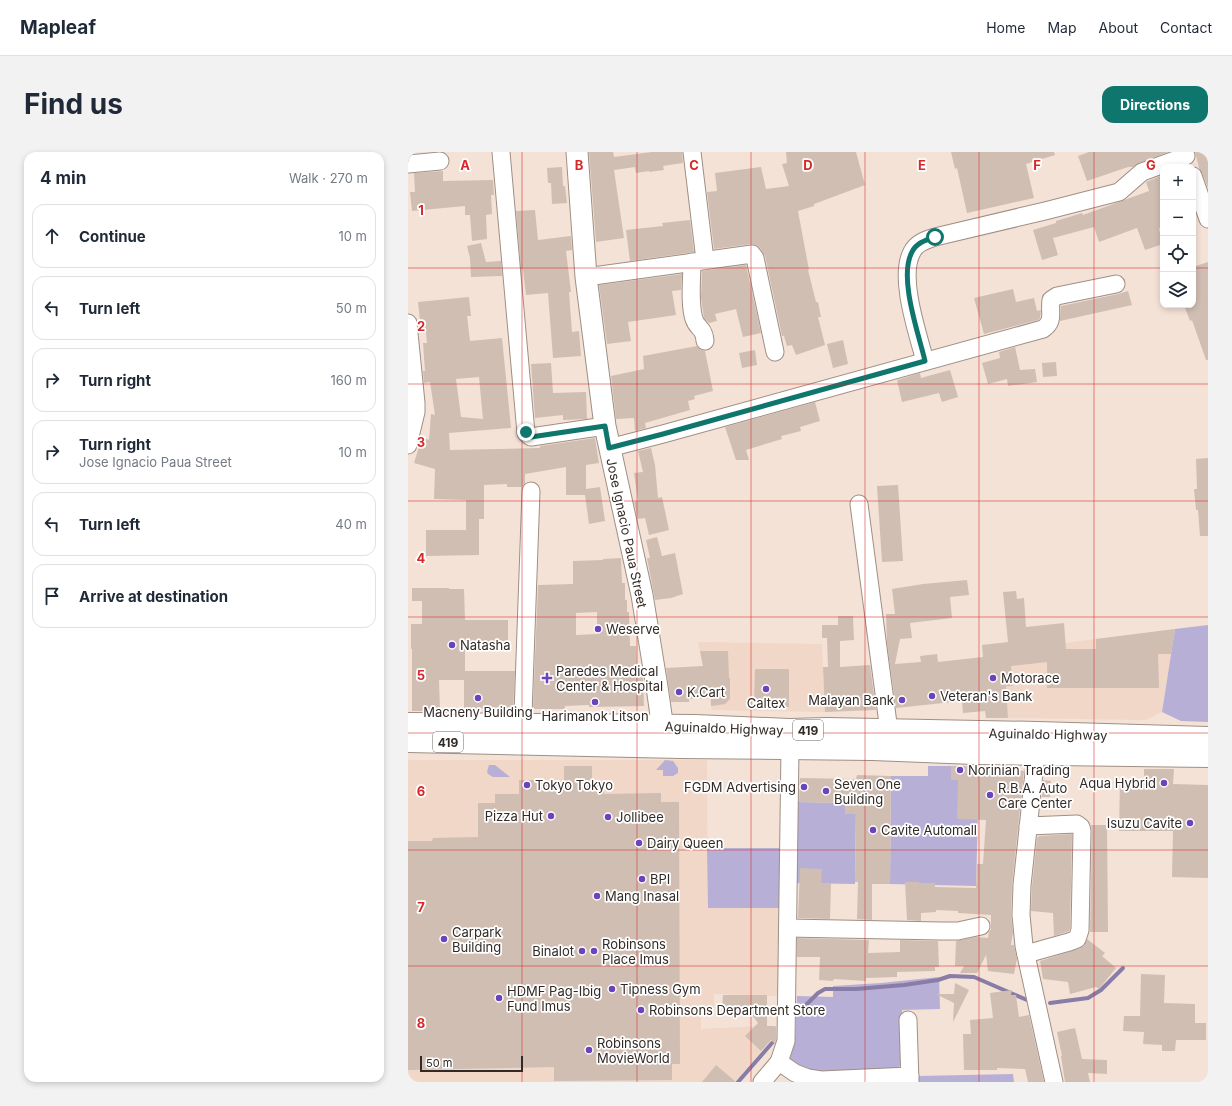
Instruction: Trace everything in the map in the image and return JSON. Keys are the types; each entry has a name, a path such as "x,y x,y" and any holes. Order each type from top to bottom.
{"highway":[{"name":"Aguinaldo Highway","path":"408,724 523,735"},
{"name":"Aguinaldo Highway","path":"408,741 523,735 888,740 1037,744 1208,756"},
{"name":"Aguinaldo Highway","path":"1037,744 1208,738"}],"street":[{"path":"501,152 526,432 531,437 605,426"},
{"name":"Jose Ignacio Paua Street","path":"577,152 586,277 605,426 642,595 655,673 662,736"},
{"path":"692,152 698,261 692,299 693,315 696,323 703,330 705,341"},
{"path":"925,361 911,308 907,273 910,256 916,246 921,242 935,237 1118,192 1142,172 1187,158"},
{"path":"408,164 440,161"},
{"path":"1196,181 1203,193 1208,219"},
{"path":"586,277 752,254 755,258 775,352"},
{"path":"609,448 1043,329 1048,326 1051,319 1051,300 1057,296 1116,284"},
{"path":"408,323 412,403 416,412 408,445"},
{"path":"523,735 531,491"},
{"path":"859,504 888,740"},
{"path":"762,1082 779,1062 786,1041 790,739"},
{"path":"1037,744 1020,900 1022,929 1026,954 1054,1082"},
{"path":"1026,954 1069,942 1076,938 1080,930 1082,831 1081,827 1077,824 1028,826"},
{"path":"788,928 958,931 981,926"},
{"path":"779,1062 795,1073 808,1078 820,1080 910,1079 908,1020"}],"shaded area":[{"path":"1208,625 1208,722 1181,721 1162,712 1175,629"},
{"path":"1175,629 1162,712 1146,720 1008,718 1003,651"},
{"name":"Caltex","path":"698,642 822,644 825,712 712,710"},
{"name":"Robinsons Place Imus","path":"408,760 707,760 708,908 781,908 779,996 714,994 714,1011 701,1011 701,1029 760,1026 771,1040 735,1082 417,1082 408,1079"},
{"path":"665,760 673,761 678,768 678,773 673,776 663,776 663,770 656,770"},
{"path":"489,765 495,765 510,777 493,777 487,772"},
{"path":"928,766 951,766 951,780 958,780 958,811 978,811 976,886 890,884 891,776 928,776"},
{"path":"797,802 856,803 855,884 795,883"},
{"path":"707,848 781,848 781,908 708,908"},
{"path":"939,977 940,1009 902,1010 904,1049 903,1057 898,1068 889,1072 825,1076 791,1064 790,1058 795,1040 797,996 833,997 833,986"},
{"path":"1013,1074 1014,1082 918,1082 918,1076"}],"building":[{"path":"589,152 613,152 614,157 652,152 682,152 683,163 663,166 664,170 649,172 636,173 635,167 614,170 624,238 596,242"},
{"path":"786,152 856,152 865,185 798,211 808,270 816,302 818,302 821,317 818,317 825,345 796,355 792,345 787,346 784,336 782,336 765,256 760,248 751,244 714,249 707,192 717,191 715,173 761,167 766,189 789,186 782,164 787,163"},
{"path":"951,152 1054,152 1055,155 1026,164 1034,198 967,213 957,168 955,169"},
{"path":"1089,152 1168,152 1139,163 1133,167 1128,167 1087,181 1078,156"},
{"path":"1195,152 1208,152 1208,188 1199,168"},
{"path":"562,167 563,186 565,186 567,203 552,204 551,183 548,183 547,168"},
{"path":"443,171 443,181 493,180 494,195 491,195 492,214 486,215 487,239 472,241 470,215 465,215 465,206 412,211 410,192 415,192 414,173"},
{"path":"1160,176 1160,245 1145,250 1137,228 1099,242 1094,227 1053,238 1058,255 1042,260 1033,230 1082,213 1083,215 1149,191 1146,182"},
{"path":"535,210 538,240 571,236 572,250 566,251 571,292 569,292 572,332 579,331 581,356 553,358 548,293 526,295 523,269 521,269 516,211"},
{"path":"690,220 694,252 630,261 626,230 663,226 662,223"},
{"path":"481,243 486,262 501,261 502,276 471,277 470,258 467,246"},
{"path":"1208,262 1208,360 1206,360 1192,320 1190,321 1185,308 1196,308 1196,266"},
{"path":"746,265 761,333 743,337 736,309 715,314 717,321 709,323 704,318 701,298 702,271"},
{"path":"682,274 681,290 672,291 676,315 628,322 631,341 607,344 599,285"},
{"path":"1013,289 1016,302 1034,298 1037,311 1041,310 1040,318 1038,320 984,334 974,298"},
{"path":"1128,291 1132,305 1060,321 1061,306"},
{"path":"469,297 471,316 467,316 470,341 502,338 511,428 449,433 450,450 540,448 540,446 595,438 599,463 586,465 586,489 600,487 605,521 589,524 585,495 566,495 566,467 525,474 525,483 522,487 507,487 507,484 484,485 484,519 479,519 479,555 426,556 426,530 466,530 466,500 434,499 435,469 414,463 422,437 429,440 431,414 435,415 430,382 424,383 423,371 425,371 423,343 427,343 425,321 420,321 418,302","holes":["479,377 483,419 461,417 456,379"]},
{"path":"843,340 848,364 833,368 827,344"},
{"path":"697,346 701,350 705,351 713,391 694,396 695,399 688,401 690,410 645,423 646,428 635,431 634,418 616,419 611,376 644,369 643,356"},
{"path":"1015,347 1020,370 1035,369 1037,382 1008,386 1007,379 988,384 982,363 1000,358 999,352"},
{"path":"755,350 757,365 742,368 739,353"},
{"path":"1056,362 1057,376 1043,377 1042,363"},
{"path":"551,363 553,393 586,392 587,419 563,420 563,415 535,418 531,364"},
{"path":"950,370 958,397 942,402 939,393 902,402 897,380 920,373 921,378"},
{"path":"815,402 820,421 800,427 801,431 781,436 782,439 746,450 749,460 736,460 725,427"},
{"path":"651,448 655,465 658,498 662,497 669,530 649,535 645,518 638,519 634,502 638,501 634,473 643,472 638,451"},
{"path":"1208,458 1208,536 1200,536 1198,510 1196,510 1194,489 1197,489 1196,459"},
{"path":"898,485 903,561 882,562 877,486"},
{"path":"657,537 662,556 675,553 683,594 671,598 655,600 647,558 650,558 646,540"},
{"path":"621,558 622,583 625,583 625,600 627,600 627,612 629,612 630,646 636,646 637,675 643,675 644,706 589,707 589,705 565,706 565,709 535,709 533,707 538,585 573,584 573,561","holes":["597,612 597,634 576,635 576,613"]},
{"path":"967,580 969,595 950,597 952,618 910,623 912,638 900,639 895,664 921,662 920,656 937,654 938,662 983,657 982,645 1008,642 1003,592 1016,591 1017,599 1024,598 1026,627 1064,623 1066,649 1096,649 1096,639 1175,629 1171,654 1158,654 1159,688 1047,688 1047,662 1011,666 1013,686 1006,686 1008,718 986,718 985,711 963,713 962,701 896,708 887,643 886,614 895,614 892,589 923,584"},
{"path":"412,588 464,589 465,620 508,620 508,642 465,642 465,671 515,671 513,712 491,712 491,708 464,709 464,680 439,680 440,711 412,711 411,624 422,624 422,601 412,601"},
{"path":"838,616 853,616 854,640 840,641 840,667 870,665 876,710 825,712 823,667 828,667 827,638 822,638 822,625 838,625"},
{"path":"700,651 728,651 730,699 725,704 711,706 711,698 689,699 689,702 671,702 666,668 703,666"},
{"path":"755,669 789,669 789,707 754,707"},
{"name":"Robinsons Place Imus","path":"564,766 592,766 592,782 604,782 604,794 661,793 661,802 679,802 680,1064 672,1064 672,1080 554,1081 554,1067 408,1070 408,841 432,841 433,838 478,837 478,803 495,803 495,794 519,794 519,780 534,780 534,782 564,781"},
{"path":"951,766 968,766 968,774 1005,775 1006,769 1024,771 1012,885 1011,915 1013,932 1011,945 1014,945 1017,959 1014,974 988,971 986,955 977,973 960,973 964,966 955,966 956,941 976,937 988,938 991,929 991,915 936,910 936,912 921,913 921,921 907,920 905,882 935,883 935,887 976,888 977,864 983,864 986,820 957,819 958,780 951,780"},
{"path":"1144,769 1174,769 1173,784 1208,785 1208,878 1172,877 1173,831 1119,831 1120,780 1144,780"},
{"path":"857,775 891,776 890,884 872,884 872,920 857,919 858,882 855,882 856,814 845,814 845,803 799,802 800,778 856,779"},
{"path":"1043,780 1051,781 1050,797 1042,797"},
{"path":"1091,825 1107,825 1108,932 1090,932"},
{"path":"1072,834 1070,928 1069,931 1054,936 1053,913 1031,911 1037,838 1039,836"},
{"path":"800,868 822,869 821,883 831,883 830,919 798,918"},
{"path":"797,938 869,940 868,953 900,952 900,940 938,941 939,967 935,967 935,971 897,972 897,977 866,978 866,981 834,979 833,981 819,980 820,957 797,957"},
{"path":"1087,939 1105,953 1102,956 1116,968 1099,989 1096,987 1070,994 1068,982 1043,979 1040,961 1081,948 1084,946"},
{"path":"1141,974 1165,975 1164,1003 1195,1004 1195,1023 1206,1023 1206,1040 1176,1040 1175,1051 1162,1051 1162,1045 1143,1044 1144,1032 1123,1031 1124,1016 1140,1016"},
{"path":"955,983 969,990 953,1022 954,1003 936,994 954,994"},
{"path":"1012,990 1011,995 1016,995 1019,1017 1029,1015 1044,1082 1028,1082 1025,1069 997,1068 997,1070 964,1070 963,1034 971,1034 970,1020 993,1018 990,993"},
{"path":"723,995 767,995 767,1026 776,1027 775,1044 771,1040 761,1051 745,1036 758,1023 749,1011 722,1011"},
{"path":"1075,1028 1082,1059 1107,1060 1107,1074 1088,1073 1090,1082 1065,1082 1057,1032"},
{"path":"716,1065 736,1082 702,1082"}],"waterway":[{"path":"1050,1003 1088,998 1101,990 1123,968"},
{"path":"797,1014 818,993 825,989 856,989 904,985 938,980 950,976 974,977 1027,1000"},
{"path":"738,1082 772,1043"}],"place":[{"name":"Weserve","path":"598,629"},
{"name":"Natasha","path":"452,645"},
{"name":"Paredes Medical Center & Hospital","path":"547,678"},
{"name":"Motorace","path":"993,678"},
{"name":"Caltex","path":"766,689"},
{"name":"K.Cart","path":"679,692"},
{"name":"Veteran's Bank","path":"932,696"},
{"name":"Macneny Building","path":"478,698"},
{"name":"Malayan Bank","path":"902,700"},
{"name":"Harimanok Litson","path":"595,702"},
{"name":"Norinian Trading","path":"960,770"},
{"name":"Aqua Hybrid","path":"1164,783"},
{"name":"Tokyo Tokyo","path":"527,785"},
{"name":"FGDM Advertising","path":"804,787"},
{"name":"Seven One Building","path":"826,791"},
{"name":"R.B.A. Auto Care Center","path":"990,795"},
{"name":"Pizza Hut","path":"551,816"},
{"name":"Jollibee","path":"608,817"},
{"name":"Isuzu Cavite","path":"1190,823"},
{"name":"Cavite Automall","path":"873,830"},
{"name":"Dairy Queen","path":"639,843"},
{"name":"BPI","path":"642,879"},
{"name":"Mang Inasal","path":"597,896"},
{"name":"Carpark Building","path":"444,939"},
{"name":"Binalot","path":"582,951"},
{"name":"Robinsons Place Imus","path":"594,951"},
{"name":"Tipness Gym","path":"612,989"},
{"name":"HDMF Pag-Ibig Fund Imus","path":"499,998"},
{"name":"Robinsons Department Store","path":"641,1010"},
{"name":"Robinsons MovieWorld","path":"589,1050"}],"route":[{"path":"526,432 531,437 605,426 609,448 925,361 911,308 907,273 908,263 912,251 921,242 935,237"}]}
